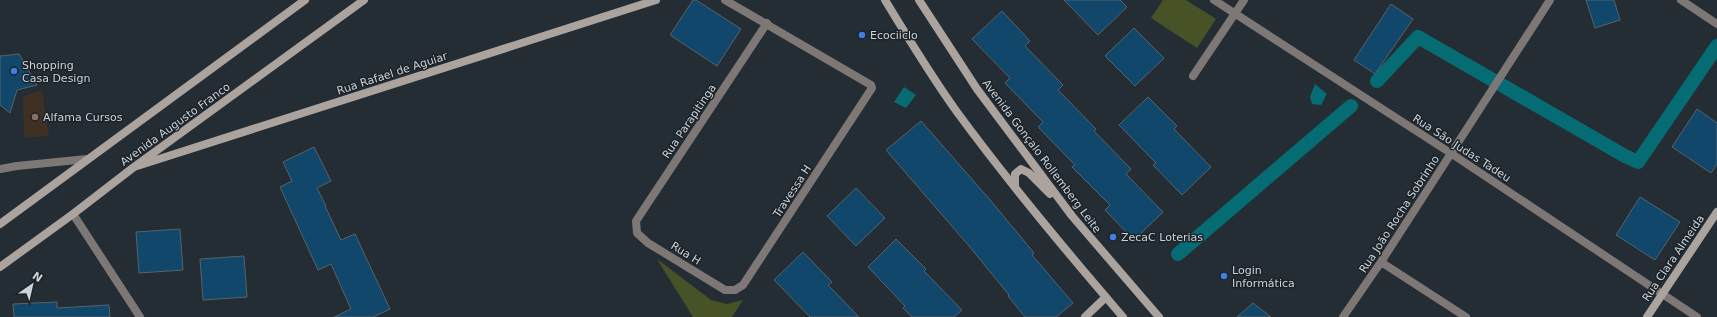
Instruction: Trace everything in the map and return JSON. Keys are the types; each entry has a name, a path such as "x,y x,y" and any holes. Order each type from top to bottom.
{"main road":[{"path":"0,224 304,0"},
{"name":"Avenida Augusto Franco","path":"0,267 73,214 134,166 364,0"},
{"name":"Rua Rafael de Aguiar","path":"134,166 656,0"},
{"path":"885,0 956,112 1015,189 1123,317"},
{"name":"Avenida Gonçalo Rollemberg Leite","path":"919,0 976,89 1072,216 1159,317"},
{"path":"1015,189 1014,174 1021,169 1025,170 1072,216"},
{"name":"Rua Clara Almeida","path":"1647,317 1717,212"},
{"path":"1085,317 1106,297"}],"street":[{"path":"725,0 767,24"},
{"name":"Rua São Judas Tadeu","path":"1214,0 1234,15 1452,154 1697,317"},
{"path":"1193,76 1244,0"},
{"name":"Rua João Rocha Sobrinho","path":"1343,317 1452,154 1550,0"},
{"path":"1680,0 1714,22"},
{"name":"Travessa H","path":"725,290 735,290 743,285 872,88 871,85 767,24"},
{"name":"Rua Parapitinga","path":"637,233 636,221 767,24"},
{"path":"0,169 87,159"},
{"path":"73,214 140,317"},
{"name":"Rua H","path":"637,233 648,242 725,290"},
{"path":"1381,262 1466,317"}],"shaded area":[{"name":"Alfama Cursos","path":"42,90 49,136 24,138 23,97"}],"green space":[{"path":"1163,0 1186,0 1216,19 1197,48 1151,18"},
{"path":"657,259 711,300 727,304 743,300 732,317 693,317"}],"water":[{"path":"1315,84 1327,94 1321,105 1312,104 1310,97"},
{"path":"904,87 916,95 906,108 894,102"}],"building":[{"path":"693,0 696,0 741,29 717,66 670,35"},
{"path":"1064,0 1120,0 1127,7 1098,35"},
{"path":"1586,0 1614,0 1620,20 1595,28"},
{"path":"1391,4 1413,19 1375,74 1354,60"},
{"path":"1002,11 1030,41 1025,46 1063,85 1058,90 1096,129 1094,131 1131,169 1126,174 1163,212 1134,240 1105,210 1110,205 1072,167 1075,165 1038,127 1043,122 1005,83 1010,78 972,39"},
{"path":"1134,28 1164,58 1135,86 1105,56"},
{"name":"Shopping Casa Design","path":"19,54 37,85 17,90 10,113 0,105 0,56"},
{"path":"1148,97 1177,126 1174,129 1211,167 1182,195 1153,165 1156,163 1119,125"},
{"path":"1697,109 1717,123 1717,164 1711,173 1672,147"},
{"path":"921,121 991,201 1034,253 1032,255 1073,303 1056,317 1025,317 969,246 886,150"},
{"path":"314,147 331,181 317,188 325,206 341,240 355,234 390,309 373,317 334,317 351,309 331,264 318,270 280,187 292,181 283,162"},
{"path":"856,188 885,218 856,246 827,216"},
{"path":"1640,197 1680,222 1655,260 1616,235"},
{"path":"180,229 183,270 139,273 136,232"},
{"path":"896,239 926,269 924,271 962,310 954,317 912,317 903,308 905,306 868,267"},
{"path":"803,252 832,282 828,285 859,317 810,317 774,280"},
{"path":"244,256 247,297 203,300 200,259"},
{"path":"57,302 57,308 109,305 110,317 14,317 13,304"},
{"path":"1253,303 1271,317 1237,317"}],"waterway":[{"path":"1377,81 1418,37 1625,156 1638,162 1717,46"},
{"path":"1178,254 1351,106"}],"place":[{"name":"Ecociiclo","path":"862,35"},
{"name":"Shopping Casa Design","path":"14,71"},
{"name":"Alfama Cursos","path":"35,117"},
{"name":"ZecaC Loterias","path":"1113,237"},
{"name":"Login Informática","path":"1224,276"}]}
